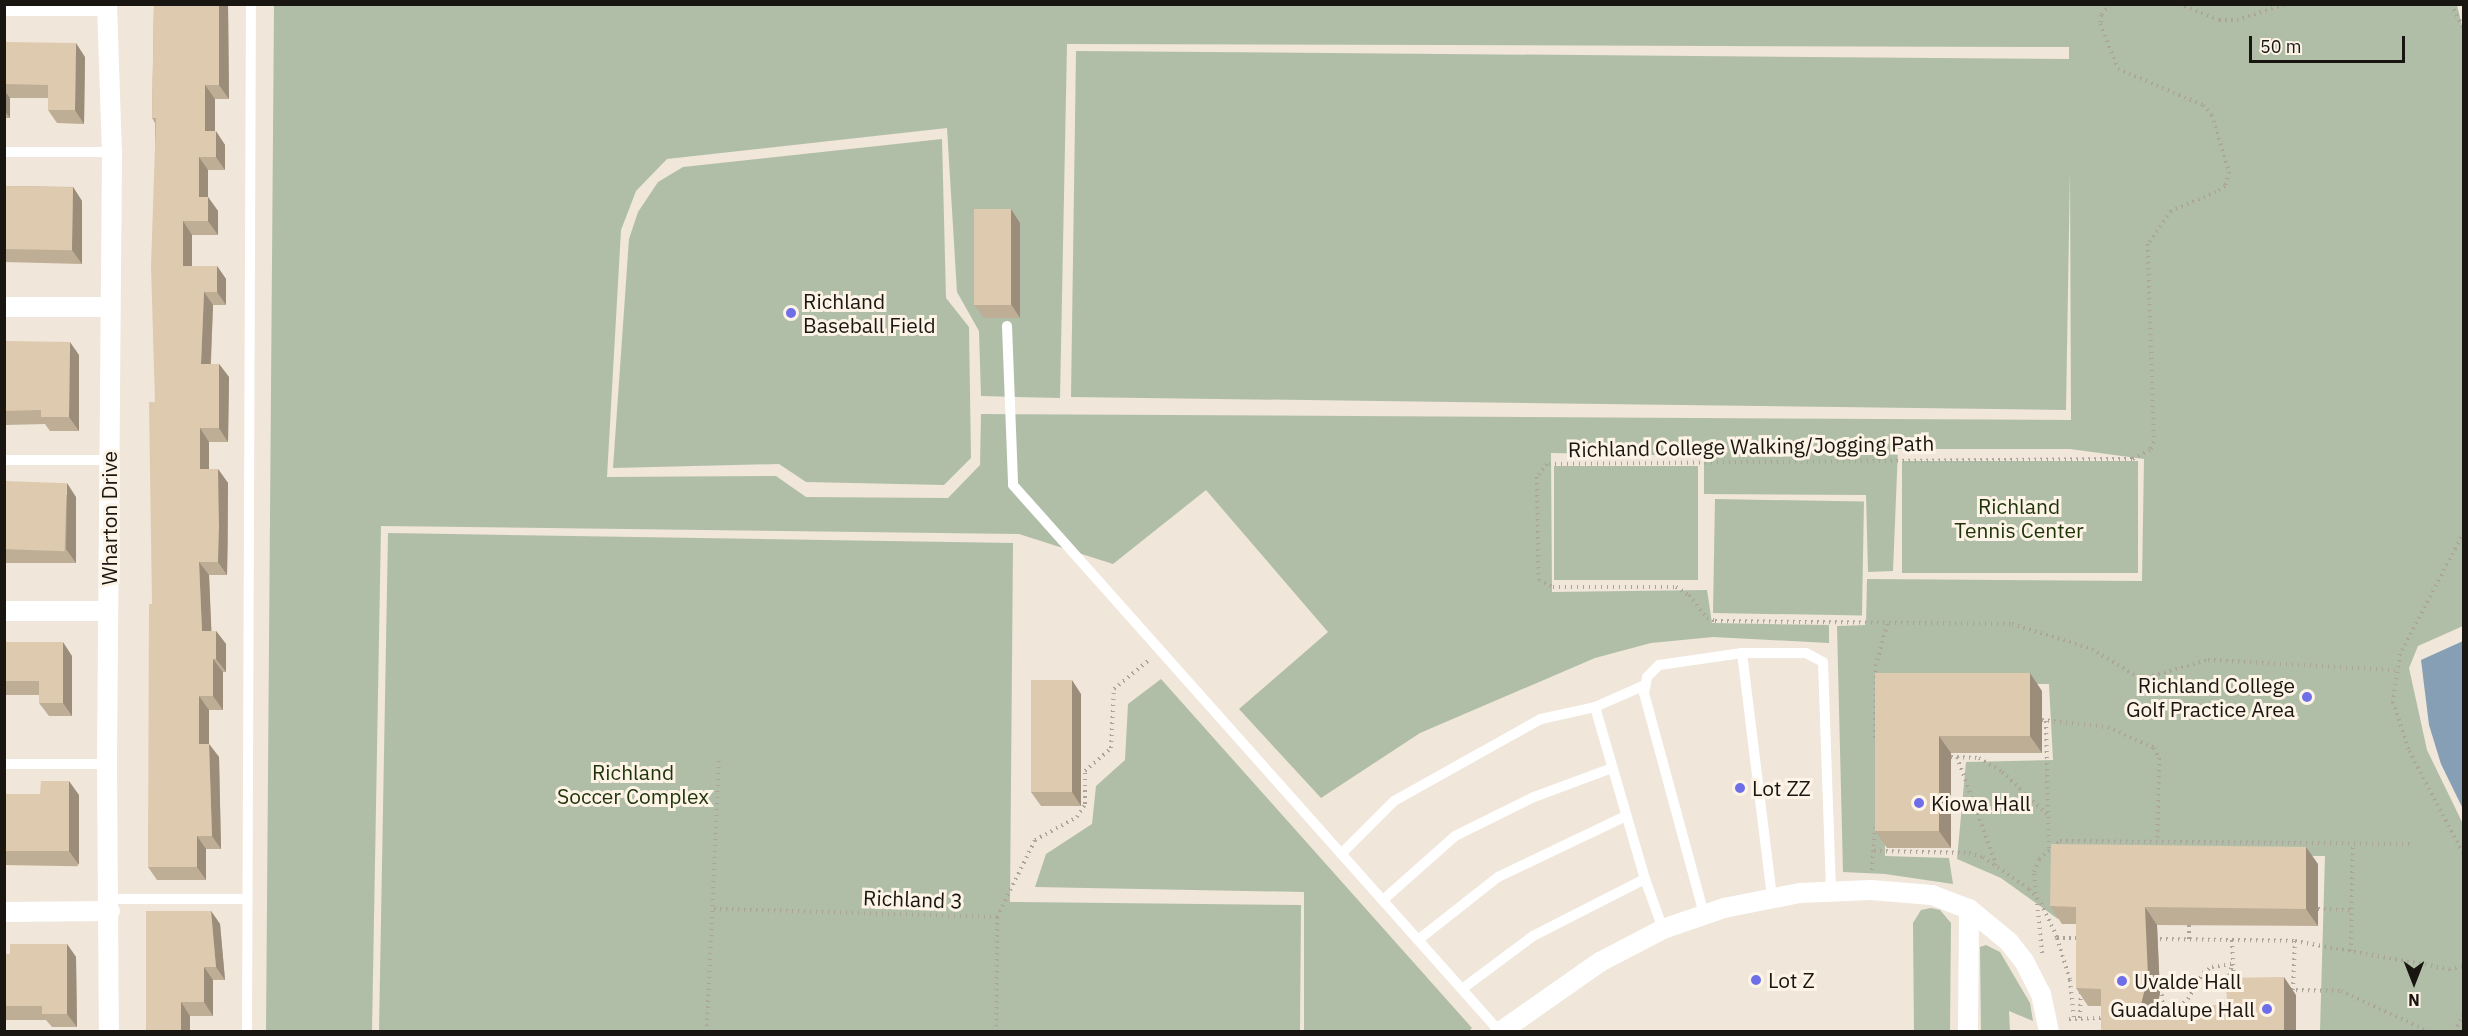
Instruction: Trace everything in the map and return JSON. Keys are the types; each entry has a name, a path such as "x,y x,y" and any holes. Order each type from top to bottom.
{"street":[{"path":"4,6 107,5"},
{"name":"Wharton Drive","path":"107,5 111,152 107,764 110,905 109,1032"},
{"path":"4,307 110,307"},
{"path":"4,611 108,611"},
{"path":"1500,1032 1600,962 1663,929 1704,914 1772,897 1831,890 1871,890 1932,895 1969,909 2009,942 2035,982 2049,1032"},
{"path":"4,912 110,905"},
{"path":"1968,1032 1969,909"}],"lane":[{"path":"248,1032 251,4"},
{"path":"4,152 111,152"},
{"path":"1008,326 1013,484 1500,1032"},
{"path":"4,460 109,460"},
{"path":"1341,854 1394,801 1541,720 1594,707 1645,685 1659,665 1743,653 1806,653 1818,657 1826,668 1831,890"},
{"path":"1743,653 1772,897"},
{"path":"1645,685 1704,914"},
{"path":"1594,707 1645,879 1663,929"},
{"path":"4,764 107,764"},
{"path":"1383,900 1455,836 1533,797 1612,768"},
{"path":"1418,940 1498,877 1626,816"},
{"path":"1462,989 1533,936 1645,879"},
{"path":"110,905 247,899"}],"path":[{"name":"Richland College Walking/Jogging Path","path":"2110,4 2100,15 2100,24 2118,69 2203,105 2212,115 2229,172 2225,186 2171,211 2148,244 2154,442 2150,450 2132,459 1553,463 1539,471 1537,571 1545,585 1676,587 1689,595 1707,618 1715,621 2012,624 2092,649 2142,679 2208,660 2396,670"},
{"path":"2179,4 2205,16 2237,20 2286,4"},
{"path":"2451,4 2463,30"},
{"path":"2463,532 2420,611 2396,670 2393,702 2405,742 2463,855"},
{"path":"1875,748 1876,666 1888,621"},
{"path":"996,1032 997,917 1035,840 1077,817 1084,804 1084,771 1111,748 1114,689 1160,650"},
{"path":"2035,982 2042,941 2034,873 2049,848 2044,720 2108,727 2154,748 2159,758 2154,849"},
{"path":"1996,866 1954,757 1979,758 2002,772 2048,816"},
{"path":"707,1032 720,758"},
{"path":"1871,890 1875,816"},
{"path":"2049,848 2074,839 2412,844"},
{"path":"2191,841 2191,852"},
{"path":"2229,842 2229,850"},
{"path":"2351,951 2353,844"},
{"path":"1874,851 1969,853 1996,866 2035,895 2057,938 2070,980 2072,1019 2115,1018"},
{"name":"Richland 3","path":"714,909 997,917"},
{"path":"2318,909 2352,910"},
{"path":"2189,918 2189,939"},
{"path":"2057,938 2093,938"},
{"path":"2141,939 2295,941 2449,969 2463,966"},
{"path":"2232,940 2234,990"},
{"path":"2294,990 2295,941"},
{"path":"2228,985 2232,964"},
{"path":"2176,1018 2166,1018 2188,999 2203,973 2212,967 2232,964"},
{"path":"2146,1008 2163,1008 2160,978"},
{"path":"2080,1018 2081,986"},
{"path":"2283,990 2341,991 2430,1032"},
{"path":"2455,1032 2463,1012"}],"green space":[{"path":"274,5 2457,5 2464,34 2463,626 2418,646 2409,668 2427,750 2463,824 2463,1031 2320,1031 2325,856 2059,854 2058,919 2001,878 1957,859 1966,762 2053,760 2049,684 1884,684 1885,856 1949,858 1953,884 1885,874 1843,872 1837,626 1866,625 1867,579 2142,581 2144,459 2070,449 1898,449 1893,571 1868,572 1866,495 1704,494 1704,456 1551,453 1552,592 1707,590 1712,623 1829,625 1829,643 1713,637 1651,643 1595,658 1420,733 1321,798 1239,709 1328,632 1206,490 1113,564 1019,534 381,526 372,1031 266,1032","holes":["1067,44 2069,47 2069,59 1076,51 1071,397 2066,410 2070,170 2071,420 981,414 980,465 948,498 806,497 776,476 607,477 621,230 636,191 667,159 947,128 957,292 979,331 981,396 1060,398"]},
{"name":"Richland Baseball Field","path":"942,139 946,298 969,327 971,458 944,485 806,482 779,464 613,468 629,239 638,212 658,182 683,167"},
{"name":"Richland Tennis Center","path":"1902,461 2138,461 2138,573 1902,573"},
{"path":"1554,466 1698,466 1698,580 1554,580"},
{"path":"1715,499 1864,502 1862,616 1713,613"},
{"name":"Richland Soccer Complex","path":"388,533 1013,543 1010,902 1301,905 1300,1031 379,1031"},
{"path":"1161,679 1472,1028 1469,1031 1304,1031 1304,892 1035,887 1046,854 1092,824 1096,786 1125,760 1128,704"},
{"path":"1931,908 1940,910 1951,923 1950,1031 1914,1031 1913,923 1921,910"},
{"path":"1986,945 2000,952 2030,1003 2033,1021 2009,1011 2010,1031 1981,1031 1980,947"}],"water":[{"path":"2463,641 2463,809 2441,764 2429,725 2421,660"}],"building":[{"path":"154,4 219,4 219,85 205,85 205,131 216,131 216,157 199,157 199,197 208,197 208,221 183,221 183,266 217,266 217,292 204,292 201,364 219,364 219,428 200,428 200,469 218,469 218,562 199,562 202,631 216,631 213,696 199,696 199,744 209,744 212,836 197,836 197,867 148,867 149,604 152,604 149,402 155,402 151,266 156,118 152,118"},
{"path":"4,42 76,43 75,110 48,110 48,85 4,84"},
{"path":"4,186 73,187 72,250 4,249"},
{"path":"974,209 1011,209 1011,305 974,305"},
{"path":"4,341 70,342 69,417 41,417 41,410 4,411"},
{"path":"4,481 67,483 65,551 4,549"},
{"path":"4,642 63,642 63,703 39,703 39,681 4,681"},
{"name":"Kiowa Hall","path":"1875,673 2030,673 2030,736 1939,736 1939,831 1875,831"},
{"path":"1031,680 1072,680 1072,792 1031,792"},
{"path":"41,781 69,781 69,851 4,851 4,794 40,794"},
{"path":"2051,844 2306,847 2306,909 2145,907 2148,976 2139,1013 2207,1013 2207,1005 2227,1005 2226,978 2284,977 2284,1032 2101,1032 2101,989 2076,988 2076,907 2050,906"},
{"path":"146,911 211,911 216,967 204,967 204,1002 181,1002 181,1032 146,1032"},
{"path":"10,944 67,944 67,1014 42,1014 42,1006 4,1006 4,954 10,954"}],"place":[{"name":"Richland Baseball Field","path":"791,313"},
{"name":"Richland College Golf Practice Area","path":"2307,697"},
{"name":"Lot ZZ","path":"1740,788"},
{"name":"Kiowa Hall","path":"1919,803"},
{"name":"Lot Z","path":"1756,980"},
{"name":"Uvalde Hall","path":"2122,981"},
{"name":"Guadalupe Hall","path":"2267,1009"}]}
